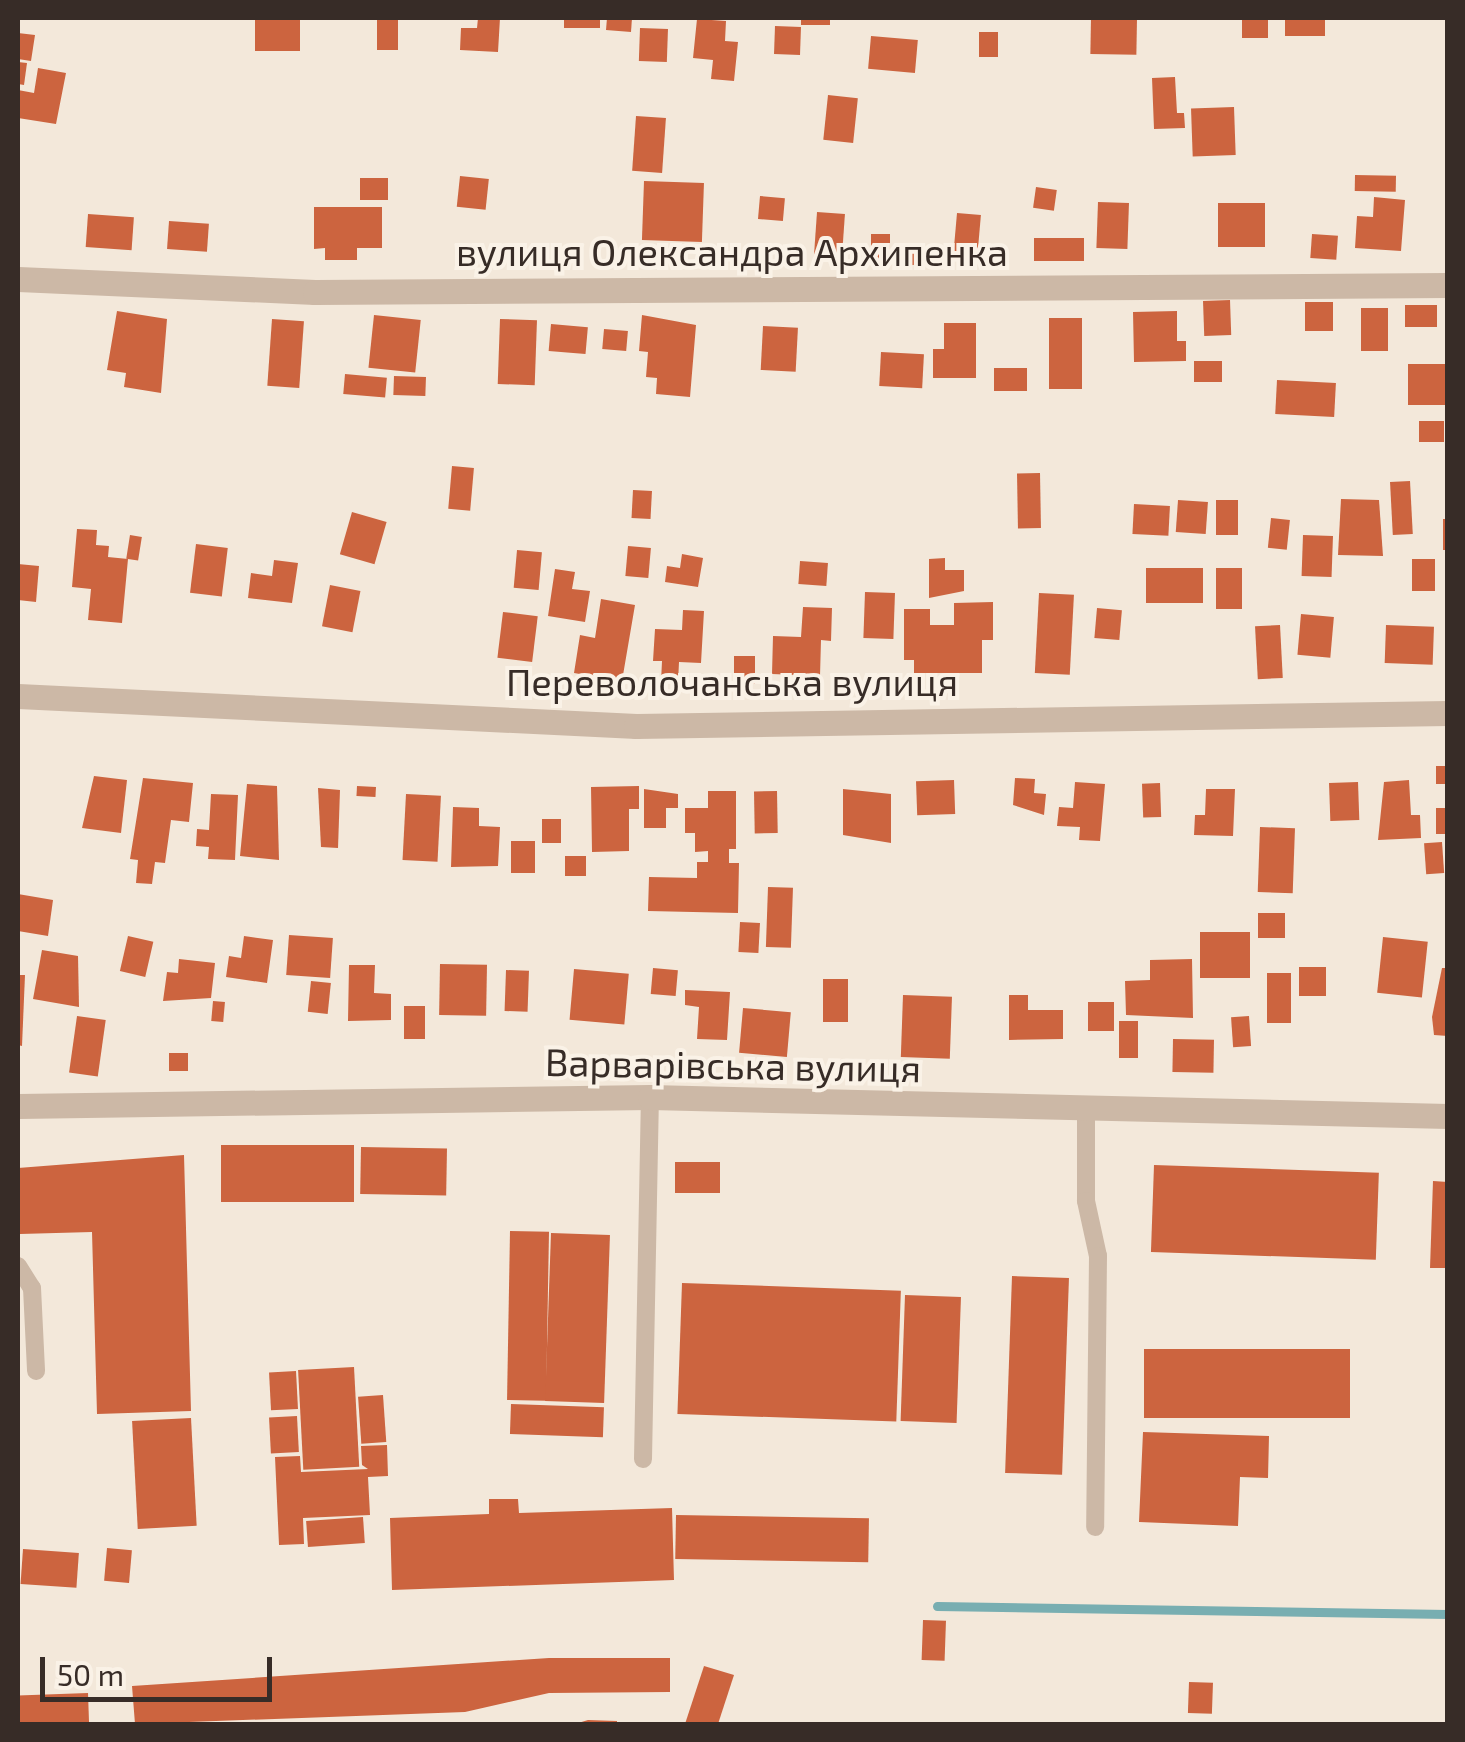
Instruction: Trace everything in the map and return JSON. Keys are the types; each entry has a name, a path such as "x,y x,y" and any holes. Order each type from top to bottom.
{"street":[{"name":"вулиця Олександра Архипенка","path":"18,279 314,292 1448,285"},
{"name":"Переволочанська вулиця","path":"18,696 636,726 1448,713"},
{"name":"Варварівська вулиця","path":"18,1106 650,1098 1086,1111 1448,1116"}],"lane":[{"path":"644,1459 650,1098"},
{"path":"1086,1111 1086,1201 1098,1256 1095,1527"},
{"path":"18,1266 32,1288 36,1370"}],"building":[{"path":"255,18 300,18 300,51 255,51"},
{"path":"377,18 398,18 398,50 377,50"},
{"path":"478,18 500,18 498,52 460,50 461,28 477,28"},
{"path":"564,18 600,18 600,28 564,28"},
{"path":"607,18 632,18 631,32 606,30"},
{"path":"801,18 830,18 830,25 801,25"},
{"path":"1091,18 1137,19 1136,55 1090,54"},
{"path":"1242,18 1268,18 1268,38 1242,38"},
{"path":"1285,18 1325,18 1325,36 1285,36"},
{"path":"697,19 726,21 725,41 738,42 734,81 711,79 713,60 693,58"},
{"path":"775,26 801,27 800,55 774,54"},
{"path":"640,28 668,29 667,62 639,61"},
{"path":"979,32 998,32 998,57 979,57"},
{"path":"18,33 35,35 31,61 18,59"},
{"path":"871,36 918,40 915,73 868,69"},
{"path":"18,62 27,63 24,85 18,84"},
{"path":"38,68 66,73 56,124 18,118 18,90 34,93"},
{"path":"1175,77 1177,113 1184,113 1185,128 1154,129 1152,78"},
{"path":"828,95 858,98 853,143 823,140"},
{"path":"1234,107 1236,155 1193,156 1191,109"},
{"path":"636,116 666,118 662,173 632,171"},
{"path":"1355,175 1396,176 1396,192 1355,191"},
{"path":"460,176 489,179 486,210 457,207"},
{"path":"360,178 388,178 388,200 360,200"},
{"path":"644,181 704,183 702,242 642,240"},
{"path":"1036,187 1057,190 1054,211 1033,208"},
{"path":"760,196 785,198 783,221 758,219"},
{"path":"1374,197 1405,200 1401,251 1355,248 1357,216 1373,217"},
{"path":"1098,202 1129,203 1127,249 1096,248"},
{"path":"1218,203 1265,203 1265,247 1218,247"},
{"path":"314,207 382,207 382,248 357,248 357,260 325,260 325,248 314,249"},
{"path":"817,212 845,214 842,261 814,259"},
{"path":"957,213 981,215 978,254 954,252"},
{"path":"88,214 134,217 132,250 86,247"},
{"path":"169,221 209,224 207,252 167,249"},
{"path":"871,234 890,234 890,264 871,264"},
{"path":"1312,234 1338,236 1336,260 1310,258"},
{"path":"1034,238 1084,238 1084,261 1034,261"},
{"path":"926,251 927,264 906,265 905,252"},
{"path":"1230,300 1231,335 1204,336 1203,301"},
{"path":"1305,302 1333,302 1333,331 1305,331"},
{"path":"1405,305 1437,305 1437,327 1405,327"},
{"path":"1361,308 1388,308 1388,351 1361,351"},
{"path":"117,311 167,319 161,393 124,387 126,373 107,370"},
{"path":"1177,311 1177,341 1186,341 1186,361 1134,362 1133,312"},
{"path":"374,315 421,320 415,373 368,368"},
{"path":"642,315 696,325 690,397 656,394 657,378 646,377 648,352 639,351"},
{"path":"1049,318 1082,318 1082,389 1049,389"},
{"path":"272,319 304,321 299,388 267,386"},
{"path":"500,319 537,320 535,385 498,384"},
{"path":"944,323 976,323 976,378 933,378 933,349 944,349"},
{"path":"551,324 588,327 586,354 549,351"},
{"path":"763,326 798,328 796,372 761,370"},
{"path":"604,329 628,331 626,351 602,349"},
{"path":"881,352 924,354 922,388 879,386"},
{"path":"1194,361 1222,361 1222,382 1194,382"},
{"path":"1408,364 1448,364 1448,405 1408,405"},
{"path":"994,368 1027,368 1027,391 994,391"},
{"path":"345,374 387,378 385,398 343,394"},
{"path":"394,376 426,377 425,396 393,395"},
{"path":"1277,380 1336,383 1334,417 1275,414"},
{"path":"1419,421 1444,421 1444,442 1419,442"},
{"path":"452,466 474,468 470,511 448,509"},
{"path":"1017,473 1040,473 1041,528 1018,528"},
{"path":"1410,481 1413,534 1393,535 1390,482"},
{"path":"633,490 652,491 651,519 632,518"},
{"path":"1341,499 1379,500 1383,556 1338,555"},
{"path":"1178,500 1208,502 1206,534 1176,532"},
{"path":"1216,500 1238,500 1238,535 1216,535"},
{"path":"1134,504 1170,506 1168,536 1132,534"},
{"path":"352,512 387,522 374,564 340,554"},
{"path":"1271,518 1290,520 1287,550 1268,548"},
{"path":"1443,519 1448,519 1448,550 1443,550"},
{"path":"77,529 97,530 96,545 109,546 108,557 128,559 122,623 88,620 91,589 72,587"},
{"path":"130,535 142,537 138,561 126,559"},
{"path":"1303,535 1333,536 1332,577 1302,576"},
{"path":"196,544 228,548 222,597 190,593"},
{"path":"628,546 651,548 648,578 625,576"},
{"path":"517,550 542,552 539,590 514,588"},
{"path":"682,554 703,558 698,587 665,582 667,566 680,568"},
{"path":"945,558 945,570 964,570 964,591 929,598 929,559"},
{"path":"1412,559 1435,559 1435,591 1412,591"},
{"path":"274,560 298,563 292,603 248,598 251,573 272,576"},
{"path":"800,561 828,563 826,586 798,584"},
{"path":"18,564 39,566 36,602 18,600"},
{"path":"1146,568 1203,568 1203,603 1146,603"},
{"path":"1216,568 1242,568 1242,609 1216,609"},
{"path":"555,569 575,572 572,589 590,591 585,622 548,616"},
{"path":"330,585 360,591 352,632 322,626"},
{"path":"865,592 895,593 893,639 863,638"},
{"path":"1039,593 1074,595 1070,675 1035,673"},
{"path":"601,599 635,605 622,681 574,673 580,635 595,638"},
{"path":"993,602 993,640 982,640 982,673 914,673 914,660 904,660 904,609 930,609 930,625 954,625 954,603"},
{"path":"803,607 832,608 831,641 821,640 820,676 772,674 773,636 801,637"},
{"path":"1097,608 1122,610 1119,640 1094,638"},
{"path":"683,610 704,611 701,663 679,662 678,683 661,682 662,661 653,661 655,629 682,630"},
{"path":"503,612 538,616 532,662 497,658"},
{"path":"1301,614 1334,617 1330,658 1297,655"},
{"path":"1280,625 1283,678 1258,679 1255,626"},
{"path":"1386,625 1434,627 1433,665 1385,663"},
{"path":"734,656 755,656 755,684 734,684"},
{"path":"1436,766 1448,766 1448,784 1436,784"},
{"path":"94,776 127,780 121,833 82,828"},
{"path":"143,778 193,783 189,822 171,820 165,863 155,862 152,884 136,883 138,860 130,859"},
{"path":"1015,778 1035,779 1034,793 1046,794 1044,815 1013,805"},
{"path":"954,780 955,814 917,815 916,781"},
{"path":"1409,780 1411,815 1420,815 1421,838 1378,840 1384,782"},
{"path":"1075,782 1105,784 1100,841 1079,840 1080,827 1057,826 1059,807 1073,808"},
{"path":"1358,782 1359,820 1330,821 1329,783"},
{"path":"1160,783 1161,817 1143,818 1142,784"},
{"path":"247,784 277,786 279,860 240,856"},
{"path":"357,786 376,787 375,797 356,796"},
{"path":"639,786 639,809 629,809 629,851 592,852 591,787"},
{"path":"318,788 340,790 338,848 321,847"},
{"path":"644,789 678,794 678,808 666,808 666,828 644,828"},
{"path":"843,789 891,794 891,843 843,835"},
{"path":"1206,789 1235,789 1233,836 1194,835 1195,815 1205,815"},
{"path":"708,791 736,791 736,849 729,849 729,863 739,863 738,913 648,911 649,877 697,878 697,862 708,862 708,851 695,852 695,833 685,833 685,808 708,808"},
{"path":"754,791 777,791 778,833 755,833"},
{"path":"211,794 238,795 235,860 208,859 209,847 196,846 197,829 209,830"},
{"path":"406,794 441,796 437,862 403,860"},
{"path":"453,807 479,808 479,826 500,827 498,866 451,867"},
{"path":"1436,808 1448,808 1448,834 1436,834"},
{"path":"542,819 561,819 561,843 542,843"},
{"path":"1260,827 1295,828 1293,893 1258,892"},
{"path":"511,841 535,841 535,873 511,873"},
{"path":"1442,842 1444,873 1426,874 1424,843"},
{"path":"565,856 586,856 586,876 565,876"},
{"path":"768,887 793,888 791,948 766,947"},
{"path":"18,894 53,900 48,936 18,931"},
{"path":"1258,913 1285,913 1285,938 1258,938"},
{"path":"740,922 760,923 758,953 738,952"},
{"path":"1200,932 1250,932 1250,978 1200,978"},
{"path":"289,935 333,938 330,978 286,975"},
{"path":"128,936 153,942 145,977 120,971"},
{"path":"244,936 273,940 267,983 226,977 229,956 241,958"},
{"path":"1383,937 1428,942 1422,997 1377,993"},
{"path":"42,950 78,956 79,1007 33,999"},
{"path":"179,959 215,963 211,998 163,1001 167,972 178,973"},
{"path":"1192,959 1193,1018 1126,1015 1125,981 1150,980 1150,960"},
{"path":"440,964 487,965 486,1016 439,1015"},
{"path":"349,965 375,965 374,993 391,994 391,1020 348,1021"},
{"path":"1299,967 1326,967 1326,996 1299,996"},
{"path":"653,968 678,970 676,996 651,994"},
{"path":"1442,968 1448,968 1448,1036 1434,1035 1432,1017"},
{"path":"574,969 629,974 624,1025 570,1020"},
{"path":"506,970 529,971 528,1012 505,1011"},
{"path":"1267,973 1291,973 1291,1023 1267,1023"},
{"path":"18,975 25,975 22,1046 18,1045"},
{"path":"823,979 848,979 848,1022 823,1022"},
{"path":"311,981 331,983 328,1014 308,1012"},
{"path":"685,990 730,992 727,1040 697,1039 699,1007 685,1005"},
{"path":"903,995 952,997 950,1059 901,1057"},
{"path":"1009,995 1028,995 1028,1010 1063,1010 1063,1039 1009,1040"},
{"path":"213,1001 225,1002 223,1022 211,1021"},
{"path":"1088,1002 1114,1002 1114,1031 1088,1031"},
{"path":"404,1006 425,1006 425,1039 404,1039"},
{"path":"743,1008 791,1012 787,1057 739,1053"},
{"path":"77,1016 106,1020 98,1076 69,1072"},
{"path":"1249,1016 1251,1046 1233,1047 1231,1017"},
{"path":"1119,1021 1138,1021 1138,1058 1119,1058"},
{"path":"1173,1039 1214,1040 1213,1073 1172,1072"},
{"path":"169,1053 188,1053 188,1071 169,1071"},
{"path":"221,1145 354,1145 354,1202 221,1202"},
{"path":"361,1147 447,1149 446,1195 360,1194"},
{"path":"184,1155 191,1411 97,1414 92,1232 20,1234 18,1168"},
{"path":"675,1162 720,1162 720,1193 675,1193"},
{"path":"1154,1165 1379,1173 1376,1260 1151,1252"},
{"path":"1433,1181 1448,1182 1448,1268 1430,1268"},
{"path":"510,1231 549,1232 546,1401 507,1400"},
{"path":"551,1233 610,1235 604,1403 545,1401"},
{"path":"1012,1276 1069,1278 1062,1475 1005,1473"},
{"path":"682,1283 901,1291 896,1422 677,1414"},
{"path":"905,1295 961,1297 957,1423 901,1421"},
{"path":"1144,1349 1350,1349 1350,1418 1144,1418"},
{"path":"354,1367 359,1467 303,1470 298,1370"},
{"path":"296,1371 298,1409 271,1410 269,1372"},
{"path":"383,1395 386,1442 361,1444 358,1397"},
{"path":"511,1404 604,1407 603,1437 510,1434"},
{"path":"297,1416 299,1452 271,1453 269,1417"},
{"path":"191,1418 197,1526 138,1529 132,1421"},
{"path":"1143,1432 1269,1436 1268,1478 1240,1477 1238,1526 1139,1522"},
{"path":"387,1445 388,1476 368,1477 370,1515 303,1518 304,1544 279,1545 275,1457 300,1456 301,1472 368,1469 362,1465 361,1446"},
{"path":"489,1499 518,1499 519,1513 672,1508 674,1580 392,1590 390,1518 489,1514"},
{"path":"676,1515 869,1518 868,1562 675,1559"},
{"path":"363,1517 365,1543 308,1547 306,1521"},
{"path":"107,1548 132,1550 129,1583 104,1581"},
{"path":"23,1549 79,1553 76,1588 21,1584"},
{"path":"923,1620 946,1621 945,1661 922,1660"},
{"path":"549,1658 670,1658 670,1692 549,1693 465,1712 135,1724 132,1686"},
{"path":"704,1666 734,1675 718,1724 685,1724"},
{"path":"1189,1682 1213,1683 1212,1714 1188,1713"},
{"path":"88,1693 89,1724 19,1724 18,1695"},
{"path":"588,1720 617,1721 617,1724 575,1724"}],"waterway":[{"path":"937,1606 1448,1614"}]}
